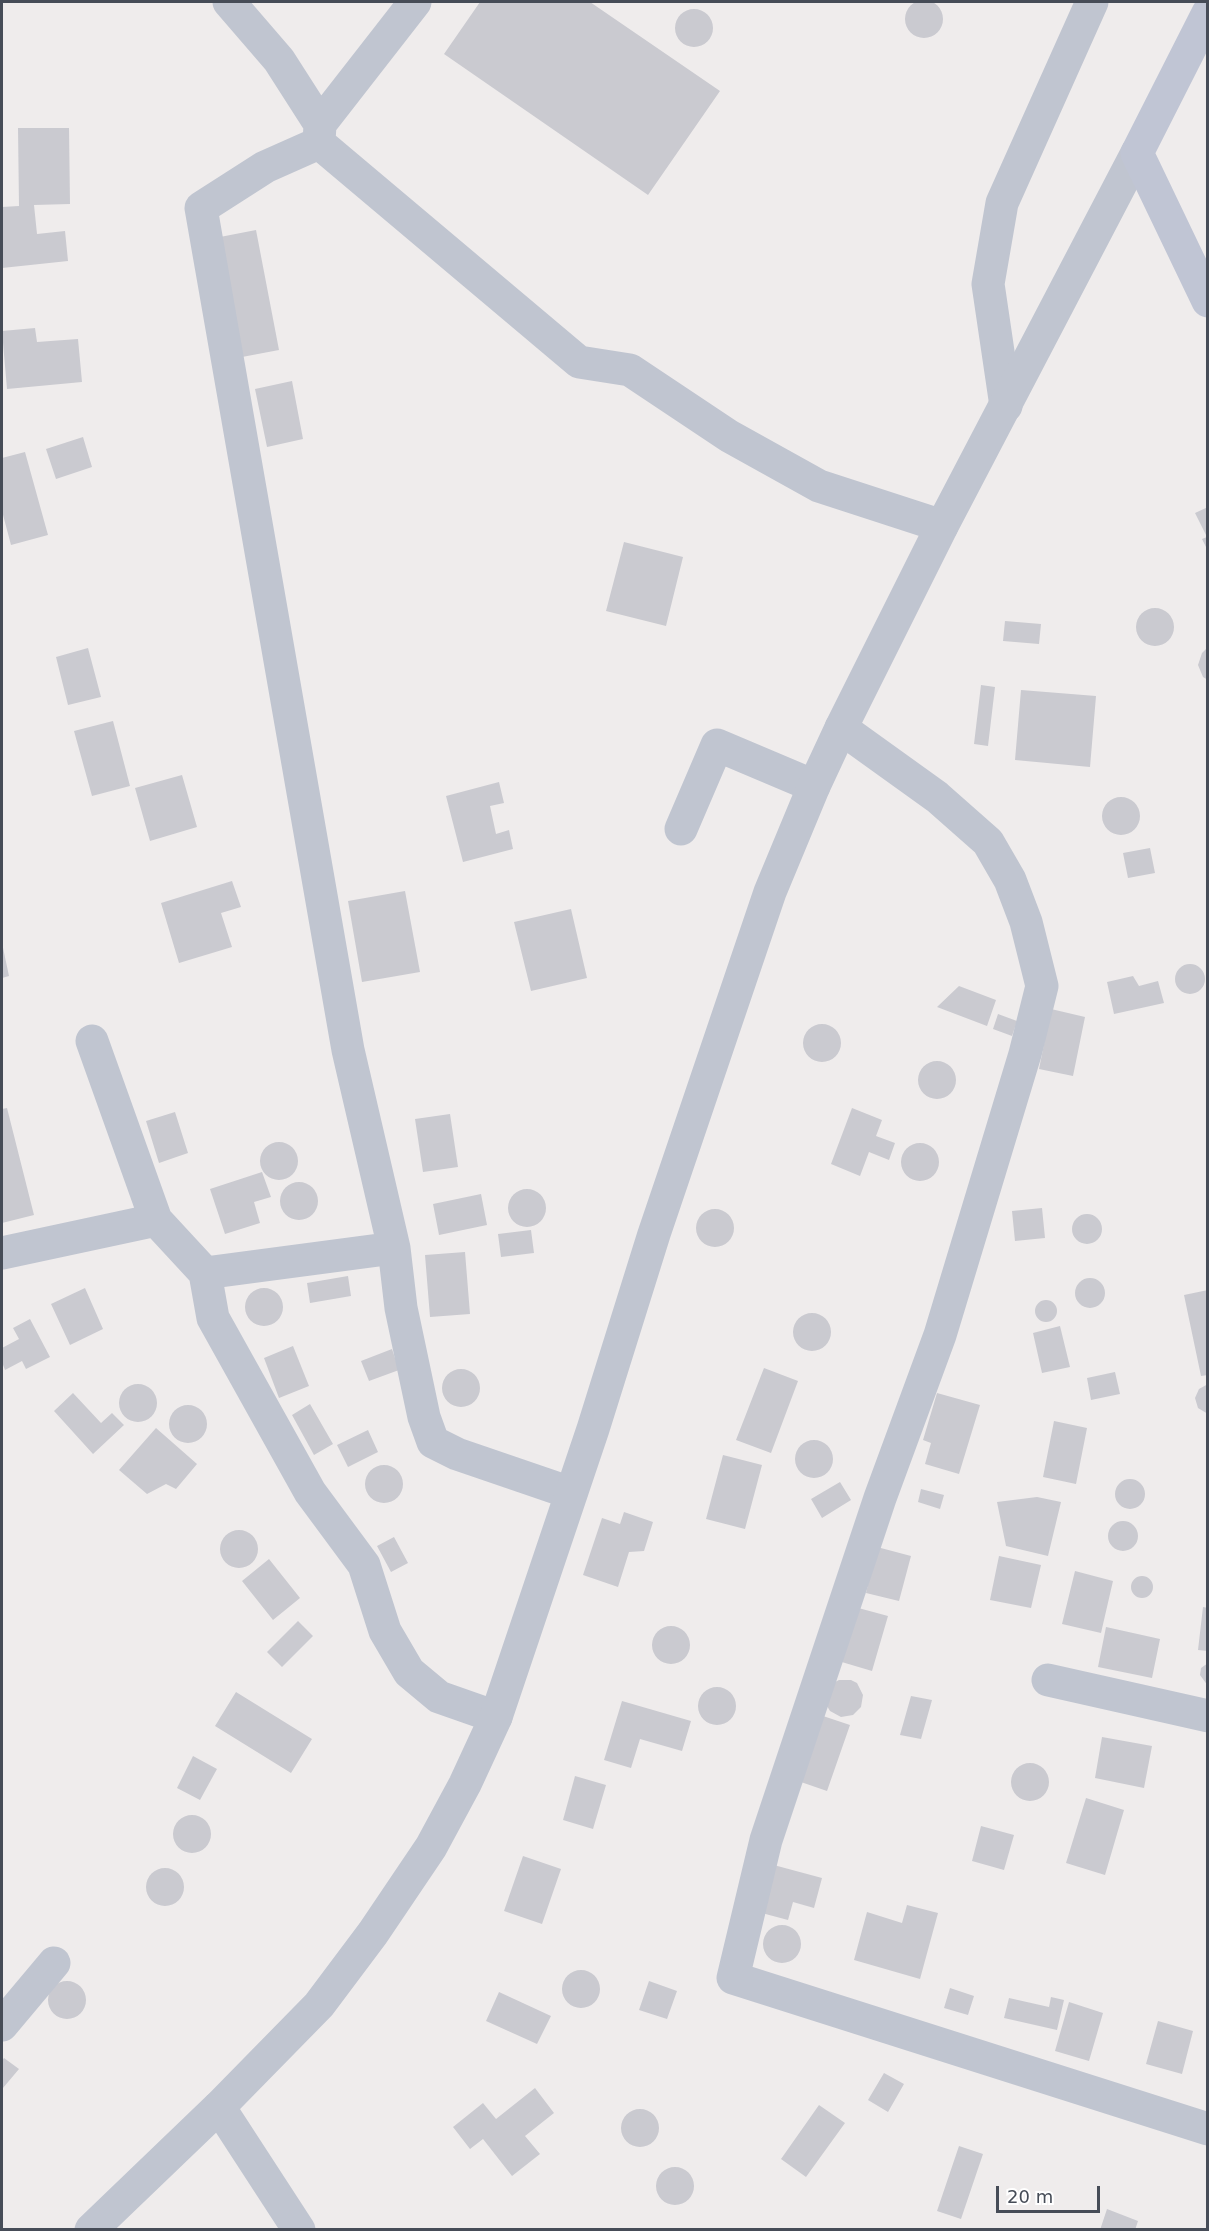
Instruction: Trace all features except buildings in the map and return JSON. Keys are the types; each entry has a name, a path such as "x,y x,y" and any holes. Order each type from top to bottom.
{"main road":[{"path":"1208,13 1137,153 1208,302"}],"street":[{"path":"229,2 279,60 320,134 579,362 630,370 729,436 819,486 942,526"},
{"path":"415,2 320,134 265,166 201,208 348,1050 394,1248 401,1308 424,1417 433,1442 457,1454 572,1493"},
{"path":"1006,406 988,284 1002,203 1092,2"},
{"path":"91,2229 219,2107 319,2005 374,1933 431,1847 465,1784 496,1718 572,1493 654,1234 770,892 841,728 942,526 1137,153"},
{"path":"841,728 937,797 988,842 1010,880 1022,911 1042,986 1025,1054 940,1335 880,1498 766,1840 733,1977 1208,2129"},
{"path":"681,829 717,745 814,786"},
{"path":"92,1041 156,1220 205,1273 213,1318 310,1492 364,1565 385,1631 409,1672 439,1697 496,1718"},
{"path":"2,1253 156,1220"},
{"path":"205,1273 394,1248"},
{"path":"1048,1680 1208,1716"},
{"path":"2,2025 54,1963"},
{"path":"219,2107 299,2229"}]}
